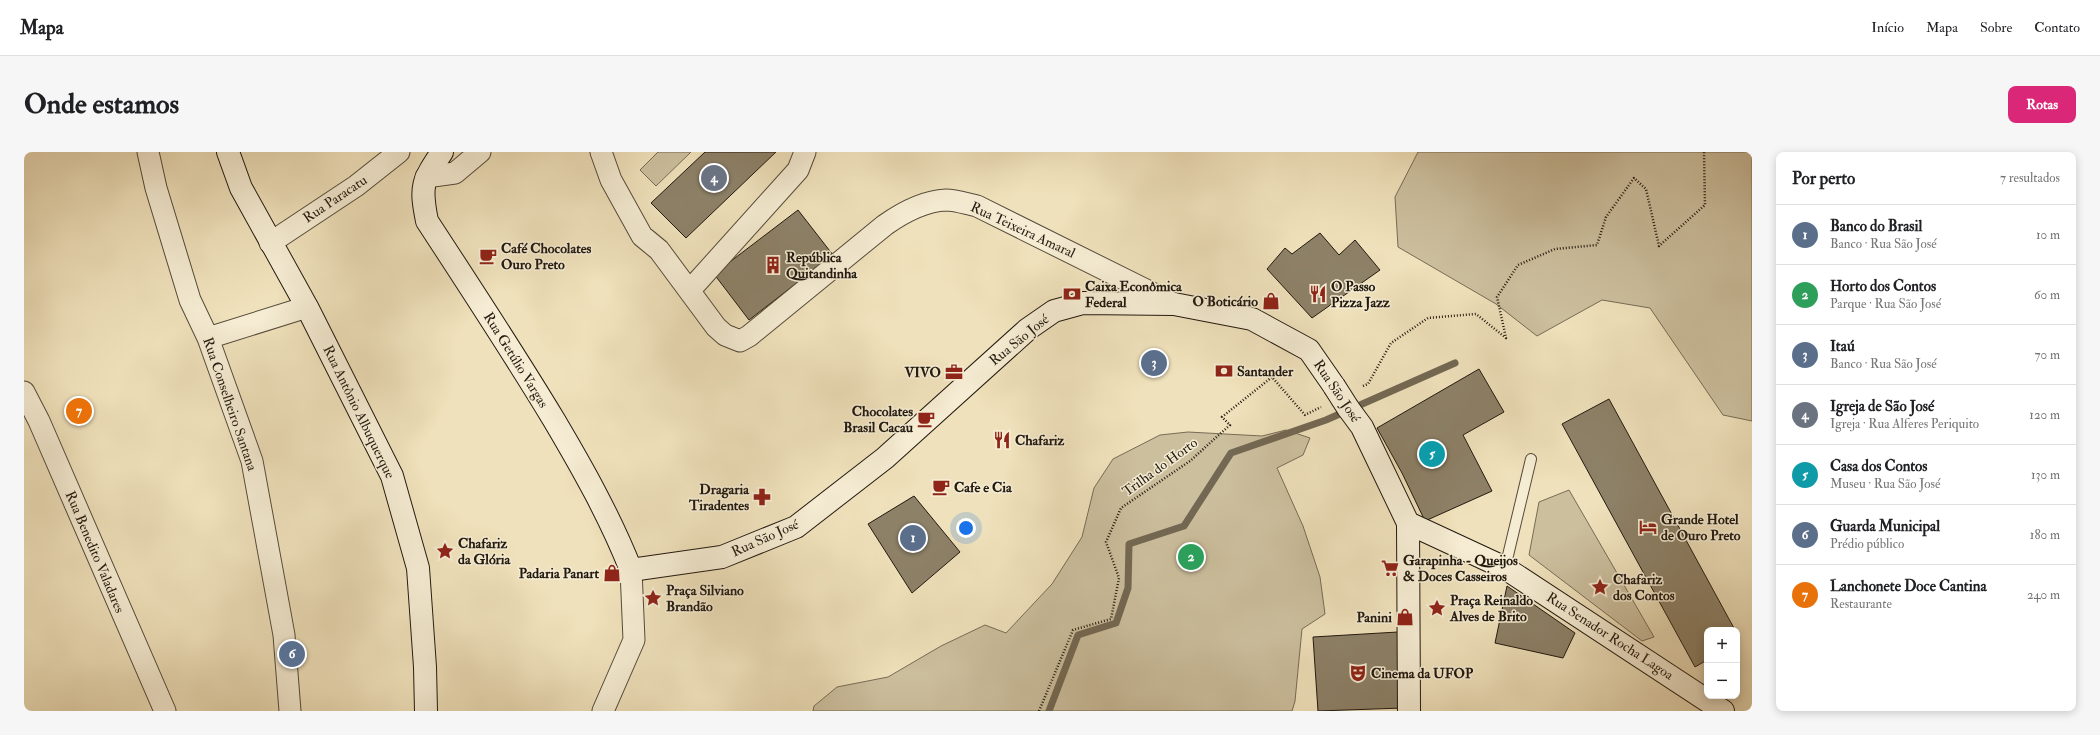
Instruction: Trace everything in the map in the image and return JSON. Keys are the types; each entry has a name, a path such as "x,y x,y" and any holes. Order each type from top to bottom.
{"street":[{"name":"Rua Conselheiro Santana","path":"148,152 156,188 190,300 208,338 252,461 284,635 290,711"},
{"name":"Rua Antônio Albuquerque","path":"228,152 241,188 270,243 307,307 392,476 418,568 425,667 426,711"},
{"name":"Rua Paracatu","path":"270,243 356,186 398,152"},
{"name":"Rua Getúlio Vargas","path":"442,152 426,177 423,198 427,221 515,355 591,482 631,570"},
{"path":"426,177 455,173 480,152"},
{"path":"601,152 611,180 642,236 659,250 690,290 798,170 805,152"},
{"name":"Rua Teixeira Amaral","path":"690,290 716,327 725,335 740,341 749,336 884,225 901,214 922,206 946,200 977,206 1174,304"},
{"name":"Rua São José","path":"631,570 722,557 796,527 885,458 1028,329 1054,311 1083,303 1174,304 1252,319 1309,350 1359,424 1408,523"},
{"path":"208,338 307,307"},
{"name":"Rua Benedito Valadares","path":"24,392 165,711"},
{"path":"1408,523 1409,711"},
{"name":"Rua Senador Rocha Lagoa","path":"1408,523 1505,568 1723,711"},
{"path":"603,711 634,640 631,570"}],"lane":[{"path":"1505,568 1531,459"}],"path":[{"path":"1368,384 1391,342 1428,318 1476,314 1506,338 1497,297 1518,264 1555,249 1597,245 1606,217 1634,178 1646,189 1659,246 1705,205 1704,152"},
{"name":"Trilha do Horto","path":"1039,711 1072,630 1111,619 1119,578 1106,542 1121,508 1190,461 1230,425 1222,417 1272,377"}],"shaded area":[{"path":"658,152 691,152 656,186 640,170"},
{"path":"1418,152 1752,152 1752,421 1723,415 1650,308 1602,300 1537,336 1496,304 1398,247 1395,197"},
{"path":"1286,430 1310,438 1303,455 1277,468 1303,526 1320,577 1325,614 1302,629 1295,701 1292,711 813,711 814,706 837,687 888,677 941,646 985,625 1006,633 1052,584 1082,537 1094,488 1113,459 1160,435 1188,432 1262,436"},
{"path":"1569,490 1654,637 1642,641 1529,555 1539,502"}],"building":[{"path":"705,152 776,152 686,238 651,203"},
{"name":"República Quitandinha","path":"798,210 833,255 749,320 714,274"},
{"name":"O Passo Pizza Jazz","path":"1320,233 1339,255 1355,240 1380,270 1312,318 1267,269 1285,248 1292,254"},
{"path":"1479,369 1504,412 1463,435 1492,491 1425,521 1402,473 1377,428"},
{"name":"Grande Hotel de Ouro Preto","path":"1609,399 1733,627 1704,627 1704,662 1695,667 1562,424"},
{"path":"914,496 960,552 912,593 868,524"},
{"path":"1507,586 1575,633 1563,658 1495,643"},
{"name":"Cinema da UFOP","path":"1398,632 1403,708 1318,711 1313,637"}],"waterway":[{"path":"1049,711 1078,635 1116,623 1128,588 1129,544 1184,526 1231,453 1326,420 1455,363"}],"place":[{"name":"Igreja de São José","path":"714,178"},
{"name":"Café Chocolates Ouro Preto","path":"488,256"},
{"name":"República Quitandinha","path":"773,265"},
{"name":"Caixa Econômica Federal","path":"1072,294"},
{"name":"O Passo Pizza Jazz","path":"1318,294"},
{"name":"O Boticário","path":"1271,301"},
{"name":"Itaú","path":"1154,363"},
{"name":"Santander","path":"1224,371"},
{"name":"VIVO","path":"954,372"},
{"name":"Lanchonete Doce Cantina","path":"79,411"},
{"name":"Chocolates Brasil Cacau","path":"926,419"},
{"name":"Chafariz","path":"1002,440"},
{"name":"Casa dos Contos","path":"1432,454"},
{"name":"Cafe e Cia","path":"941,487"},
{"name":"Dragaria Tiradentes","path":"762,497"},
{"name":"Grande Hotel de Ouro Preto","path":"1648,527"},
{"name":"Banco do Brasil","path":"913,538"},
{"name":"Chafariz da Glória","path":"445,551"},
{"name":"Horto dos Contos","path":"1191,557"},
{"name":"Garapinha - Queijos & Doces Casseiros","path":"1390,568"},
{"name":"Padaria Panart","path":"612,573"},
{"name":"Chafariz dos Contos","path":"1600,587"},
{"name":"Praça Silviano Brandão","path":"653,598"},
{"name":"Praça Reinaldo Alves de Brito","path":"1437,608"},
{"name":"Panini","path":"1405,617"},
{"name":"Guarda Municipal","path":"292,654"},
{"name":"Cinema da UFOP","path":"1358,673"}]}
